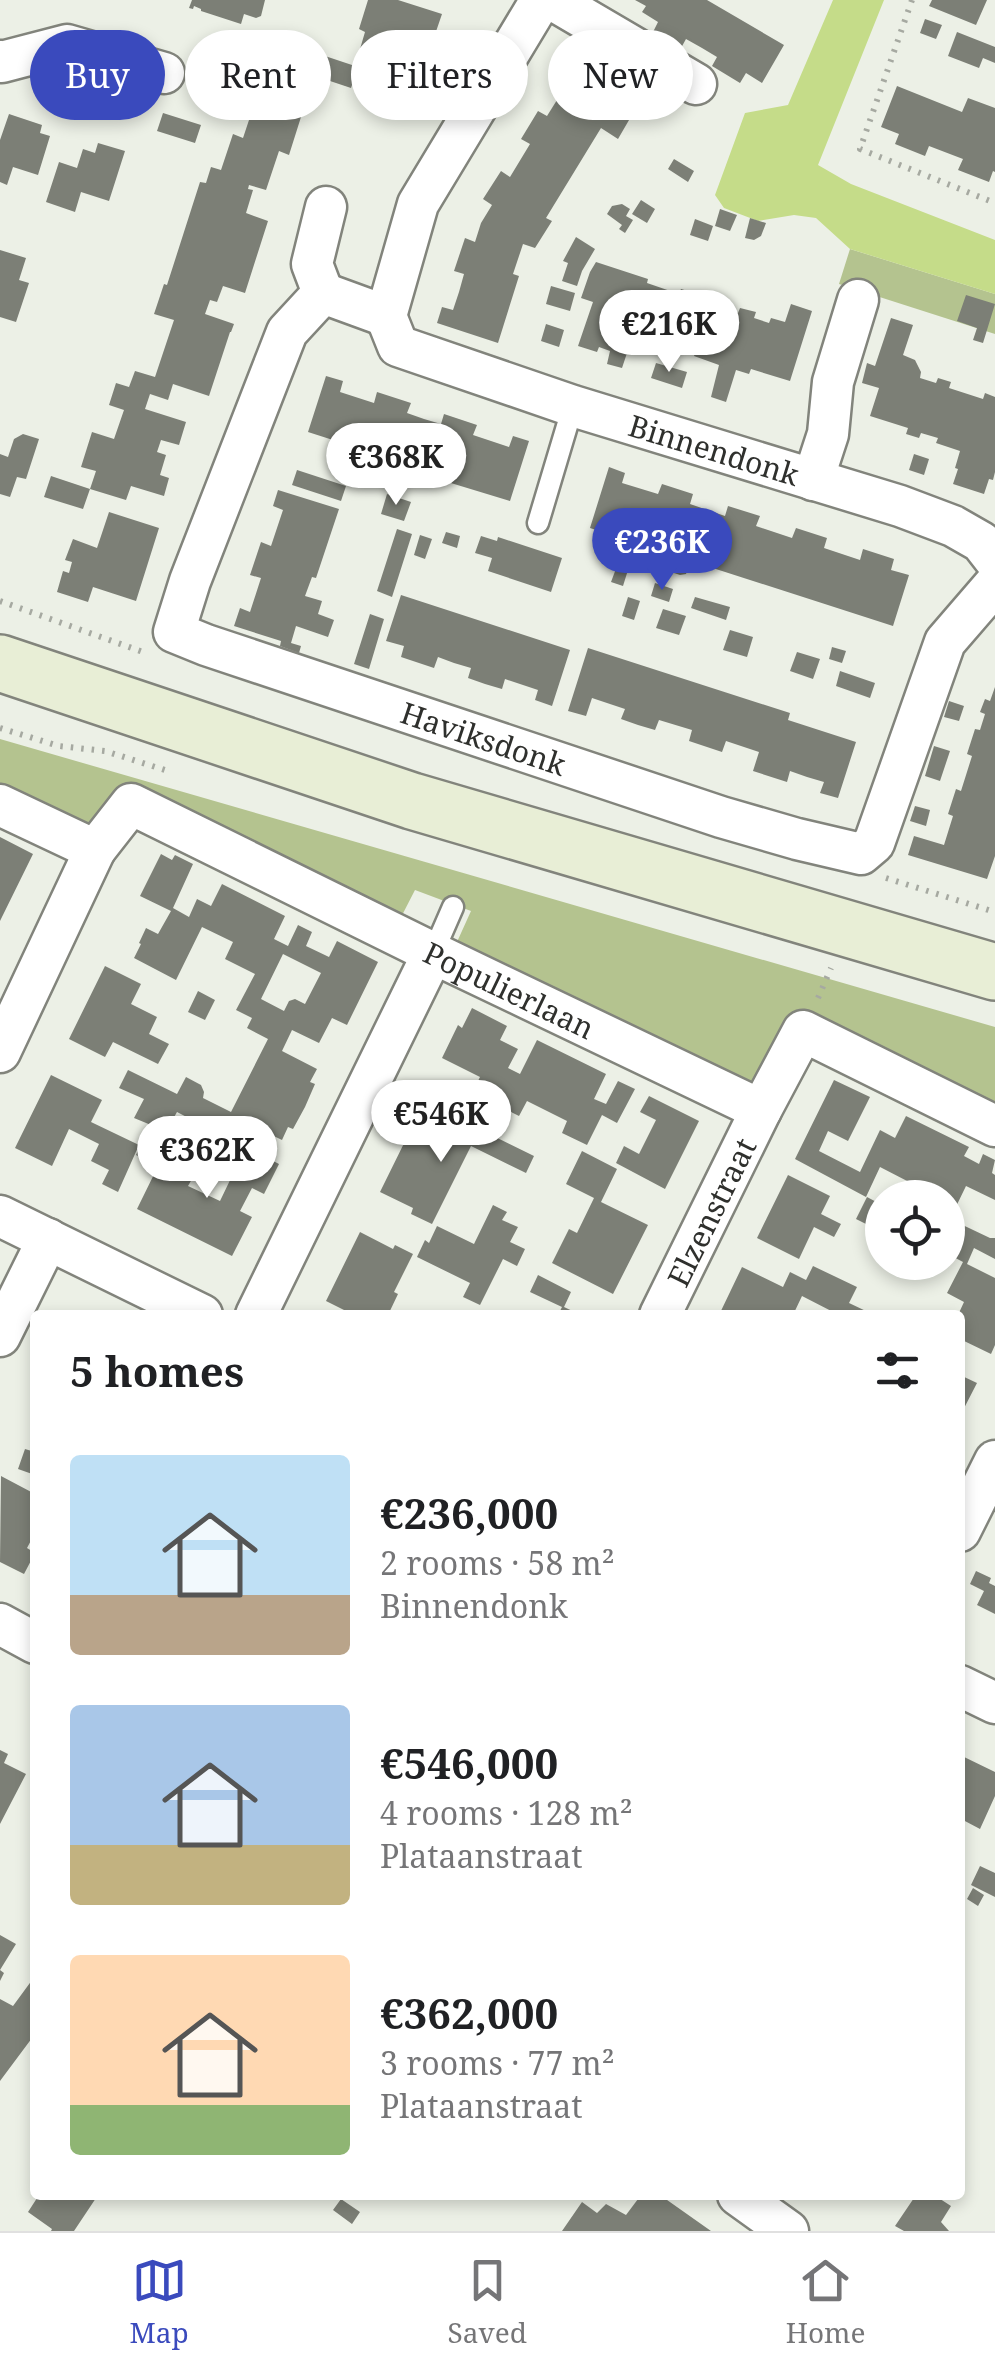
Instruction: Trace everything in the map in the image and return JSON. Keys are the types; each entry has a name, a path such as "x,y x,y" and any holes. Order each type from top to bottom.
{"street":[{"path":"326,207 312,264 324,293 386,316 418,204 541,0"},
{"path":"553,0 696,84"},
{"path":"0,61 30,54"},
{"name":"Haviksdonk","path":"324,293 288,332 190,581 174,632 206,646 721,816 860,854 874,843 945,642 995,584"},
{"path":"813,480 828,434 833,382 858,300"},
{"name":"Binnendonk","path":"386,316 398,346 573,406 900,506 953,526 981,542 995,560"},
{"path":"0,663 412,801 995,972"},
{"path":"0,804 95,850 0,1052"},
{"name":"Populierlaan","path":"95,850 131,804 761,1110"},
{"path":"258,1310 433,953"},
{"path":"761,1110 803,1031 995,1126"},
{"name":"Elzenstraat","path":"662,1310 761,1110"},
{"path":"0,1216 192,1310"},
{"path":"0,1336 48,1240"},
{"path":"965,1522 995,1460"},
{"path":"0,1624 30,1640"},
{"path":"965,1688 995,1703"},
{"path":"745,2200 788,2231"}],"lane":[{"path":"538,523 573,406"},
{"path":"433,953 454,907"}],"path":[{"path":"912,0 860,150 995,203"}],"shaded area":[{"path":"833,0 884,0 818,165 851,184 995,240 995,294 850,249 816,218 794,215 758,221 724,208 715,195 745,113 788,105"},
{"path":"850,249 995,294 995,334 839,284"},
{"path":"0,739 995,1027 995,1111 814,1020 762,1092 452,953 471,911 415,890 397,925 122,792 105,802 88,830 0,789"}],"building":[{"path":"192,0 265,0 261,16 244,14 241,24 194,6 189,8"},
{"path":"368,0 398,0 442,14 437,30 359,29"},
{"path":"635,0 707,0 784,45 762,83 746,73 740,83 712,66 717,57 693,43 693,30 654,30 658,22 642,12 646,6"},
{"path":"932,0 987,0 976,25 929,6"},
{"path":"925,19 942,25 936,39 920,33"},
{"path":"957,32 995,47 995,63 983,58 979,68 948,56"},
{"path":"331,58 351,65 351,88 331,81"},
{"path":"897,86 962,112 968,98 995,108 995,172 989,182 958,170 963,159 929,146 925,156 895,144 899,134 881,127"},
{"path":"538,111 548,120 629,120 618,139 601,128 546,218 552,221 535,248 523,244 513,274 519,276 498,343 437,323 442,307 453,310 459,292 464,274 454,271 465,238 475,242 492,205 483,199 501,171 510,177 530,144 521,139"},
{"path":"9,114 42,125 40,133 50,136 38,175 13,167 7,185 0,182 0,140"},
{"path":"165,114 201,125 195,143 157,131"},
{"path":"249,120 300,120 289,155 279,151 266,190 249,185 248,189 253,190 246,213 268,221 245,293 223,286 217,302 210,300 205,314 234,324 209,396 173,384 168,400 150,394 145,409 186,422 179,445 161,440 157,452 166,455 160,475 169,478 164,496 131,486 126,500 90,489 96,471 81,467 92,432 114,439 124,410 109,405 116,383 129,387 135,371 155,377 174,320 154,314 200,182 206,183 211,167 221,170 233,134 243,138"},
{"path":"98,143 125,151 109,201 81,192 75,212 46,202 59,162 77,168 83,149 95,153"},
{"path":"674,159 694,171 688,182 668,169"},
{"path":"641,200 655,209 647,223 632,214"},
{"path":"622,204 630,209 626,216 633,220 625,233 619,229 622,225 607,214 612,206"},
{"path":"720,209 737,215 730,231 715,226"},
{"path":"750,218 766,223 761,236 754,240 745,238"},
{"path":"695,219 713,226 708,241 690,235"},
{"path":"576,237 595,249 577,286 562,281 568,263 563,261"},
{"path":"0,250 26,258 19,280 29,283 16,322 0,317"},
{"path":"596,262 679,294 681,289 707,297 705,302 738,313 740,308 756,312 754,318 769,323 771,318 785,322 791,304 812,311 790,381 751,369 749,374 736,370 726,402 711,397 719,365 694,356 696,351 661,340 659,345 634,337 636,332 618,326 612,348 627,353 622,368 607,364 610,351 578,346 593,302 581,298"},
{"path":"551,286 575,293 570,311 546,304"},
{"path":"966,295 995,304 983,343 973,340 977,328 957,321"},
{"path":"891,318 913,325 903,355 915,360 920,378 951,382 949,388 983,399 985,393 995,397 995,472 984,494 953,484 960,451 936,443 938,438 906,434 908,428 870,416 879,388 862,383 867,363 875,366"},
{"path":"546,324 564,330 559,347 541,341"},
{"path":"656,363 687,372 682,388 651,378"},
{"path":"326,376 343,381 340,392 374,403 377,392 411,403 407,413 441,424 444,414 477,425 473,435 509,447 513,436 529,441 510,501 308,432"},
{"path":"23,434 39,439 26,479 17,477 10,497 0,494 0,454 8,457 14,439"},
{"path":"914,454 929,459 924,475 909,470"},
{"path":"609,467 625,473 622,483 658,494 662,484 693,494 690,504 725,516 728,506 760,516 756,526 792,538 796,528 827,538 824,548 860,560 863,549 894,559 891,570 909,575 893,626 691,561 686,574 659,568 654,563 658,550 590,528"},
{"path":"297,470 346,486 341,501 292,485"},
{"path":"51,476 90,489 83,509 44,497"},
{"path":"278,490 339,509 316,578 312,577 305,596 322,601 318,614 334,620 328,637 296,626 291,643 301,646 299,653 280,646 281,641 234,626 240,608 250,612 261,578 250,575 261,542 271,546 283,510 273,506"},
{"path":"387,494 411,502 404,521 381,514"},
{"path":"109,512 159,528 136,601 93,587 88,602 57,592 63,571 69,573 72,562 65,560 73,539 97,548"},
{"path":"397,529 412,534 392,597 377,591"},
{"path":"446,532 460,536 457,548 442,543"},
{"path":"420,535 432,539 425,559 414,555"},
{"path":"481,536 497,541 498,537 562,558 551,592 488,571 492,558 475,553"},
{"path":"617,566 628,570 623,586 611,582"},
{"path":"655,583 673,589 669,602 651,596"},
{"path":"401,595 570,650 552,706 535,700 538,690 505,679 502,689 485,684 468,678 471,668 438,657 434,668 401,657 404,646 386,641"},
{"path":"628,597 640,601 634,620 622,616"},
{"path":"695,597 730,607 726,620 691,608"},
{"path":"663,609 686,616 679,635 656,628"},
{"path":"370,614 384,619 369,669 354,664"},
{"path":"730,630 753,637 747,657 723,650"},
{"path":"832,647 846,651 842,663 829,659"},
{"path":"588,648 790,713 788,720 856,742 838,798 820,793 824,782 790,771 787,782 753,771 759,752 726,741 722,752 689,741 692,730 659,720 655,730 638,725 621,719 625,709 592,698 586,716 568,711"},
{"path":"797,652 820,659 813,679 790,671"},
{"path":"840,671 875,683 870,698 836,686"},
{"path":"995,687 995,856 987,879 908,855 914,836 944,845 953,816 948,814 956,789 961,791 972,756 967,754 985,714 980,712"},
{"path":"949,701 964,706 959,721 944,717"},
{"path":"934,746 950,751 940,781 925,776"},
{"path":"915,806 930,810 926,826 910,821"},
{"path":"0,837 33,854 0,921"},
{"path":"161,854 172,860 175,855 193,864 173,908 189,917 197,899 211,906 222,884 285,916 274,939 288,946 298,925 312,932 306,946 329,957 337,941 378,962 347,1025 332,1018 319,1043 292,1030 282,1051 317,1069 305,1107 282,1140 247,1123 244,1128 236,1125 229,1139 177,1112 155,1164 136,1155 151,1125 134,1118 144,1099 119,1088 128,1070 177,1094 186,1077 201,1085 203,1098 231,1112 268,1039 247,1028 252,1018 236,1010 255,974 225,959 233,942 202,927 176,980 134,958 146,928 158,934 171,911 140,896","holes":["283,954 321,973 305,1004 295,999 289,1001 284,1011 261,999"]},
{"path":"105,966 141,984 131,1004 157,1017 149,1034 169,1044 158,1064 113,1042 105,1057 69,1039"},
{"path":"198,991 215,1000 205,1020 188,1012"},
{"path":"472,1008 507,1026 500,1040 518,1049 508,1068 520,1074 537,1040 606,1074 594,1099 606,1104 618,1081 635,1089 617,1123 602,1115 587,1145 562,1133 567,1121 527,1101 519,1116 491,1102 495,1094 476,1085 480,1077 442,1058 458,1025 462,1028"},
{"path":"51,1075 102,1100 91,1122 139,1145 118,1192 102,1184 109,1170 91,1161 99,1144 69,1129 52,1166 15,1148"},
{"path":"834,1080 870,1097 848,1141 828,1131 819,1151 860,1172 880,1130 895,1138 906,1116 969,1147 964,1156 979,1164 983,1154 995,1160 995,1200 965,1188 965,1180 905,1180 880,1167 874,1180 865,1180 865,1196 795,1159"},
{"path":"649,1096 699,1121 665,1189 616,1163 624,1146 639,1154 656,1120 640,1112"},
{"path":"459,1119 534,1156 526,1173 471,1146 432,1224 411,1214 413,1208 380,1192 414,1123 449,1140"},
{"path":"246,1147 279,1164 264,1194 252,1188 240,1211 252,1217 232,1256 137,1209 163,1156 196,1172 188,1186 220,1201"},
{"path":"582,1151 617,1169 601,1202 648,1225 613,1294 552,1263 569,1229 577,1233 594,1198 566,1184"},
{"path":"788,1175 830,1196 821,1214 841,1224 834,1237 814,1227 799,1259 757,1238"},
{"path":"865,1201 865,1224 856,1219"},
{"path":"493,1205 507,1212 502,1220 518,1227 510,1242 525,1249 517,1266 503,1259 480,1305 463,1297 470,1283 417,1257 437,1226 474,1244"},
{"path":"965,1226 995,1238 995,1259 974,1248 967,1264 995,1278 995,1345 991,1354 965,1341 965,1310 960,1310 964,1302 947,1293 954,1280 965,1280"},
{"path":"360,1232 393,1249 395,1245 413,1254 394,1292 398,1294 390,1310 344,1310 326,1301"},
{"path":"813,1266 857,1287 849,1303 864,1310 829,1310 802,1296 795,1310 721,1310 742,1267 783,1287 790,1272 806,1280"},
{"path":"538,1275 571,1292 564,1307 570,1310 560,1310 562,1307 530,1292"},
{"path":"965,1377 977,1383 965,1406"},
{"path":"25,1449 30,1450 30,1473 18,1469"},
{"path":"1,1476 30,1491 30,1563 24,1574 0,1562"},
{"path":"976,1571 991,1578 989,1583 995,1586 995,1614 977,1605 984,1591 970,1584"},
{"path":"0,1750 8,1754 4,1763 26,1774 0,1824"},
{"path":"965,1757 995,1772 995,1796 980,1829 965,1821"},
{"path":"980,1866 995,1873 995,1897 971,1885"},
{"path":"973,1888 984,1895 978,1906 967,1899"},
{"path":"0,1935 16,1944 0,1970"},
{"path":"30,1983 30,2041 0,2081 0,1999 13,2006"},
{"path":"36,2200 95,2200 74,2231 51,2231 28,2212"},
{"path":"342,2200 360,2212 352,2224 333,2210"},
{"path":"637,2200 667,2200 711,2231 562,2231 582,2202 597,2213 606,2204 626,2215"},
{"path":"913,2200 942,2200 951,2206 941,2222 949,2231 904,2231 895,2226"}]}
